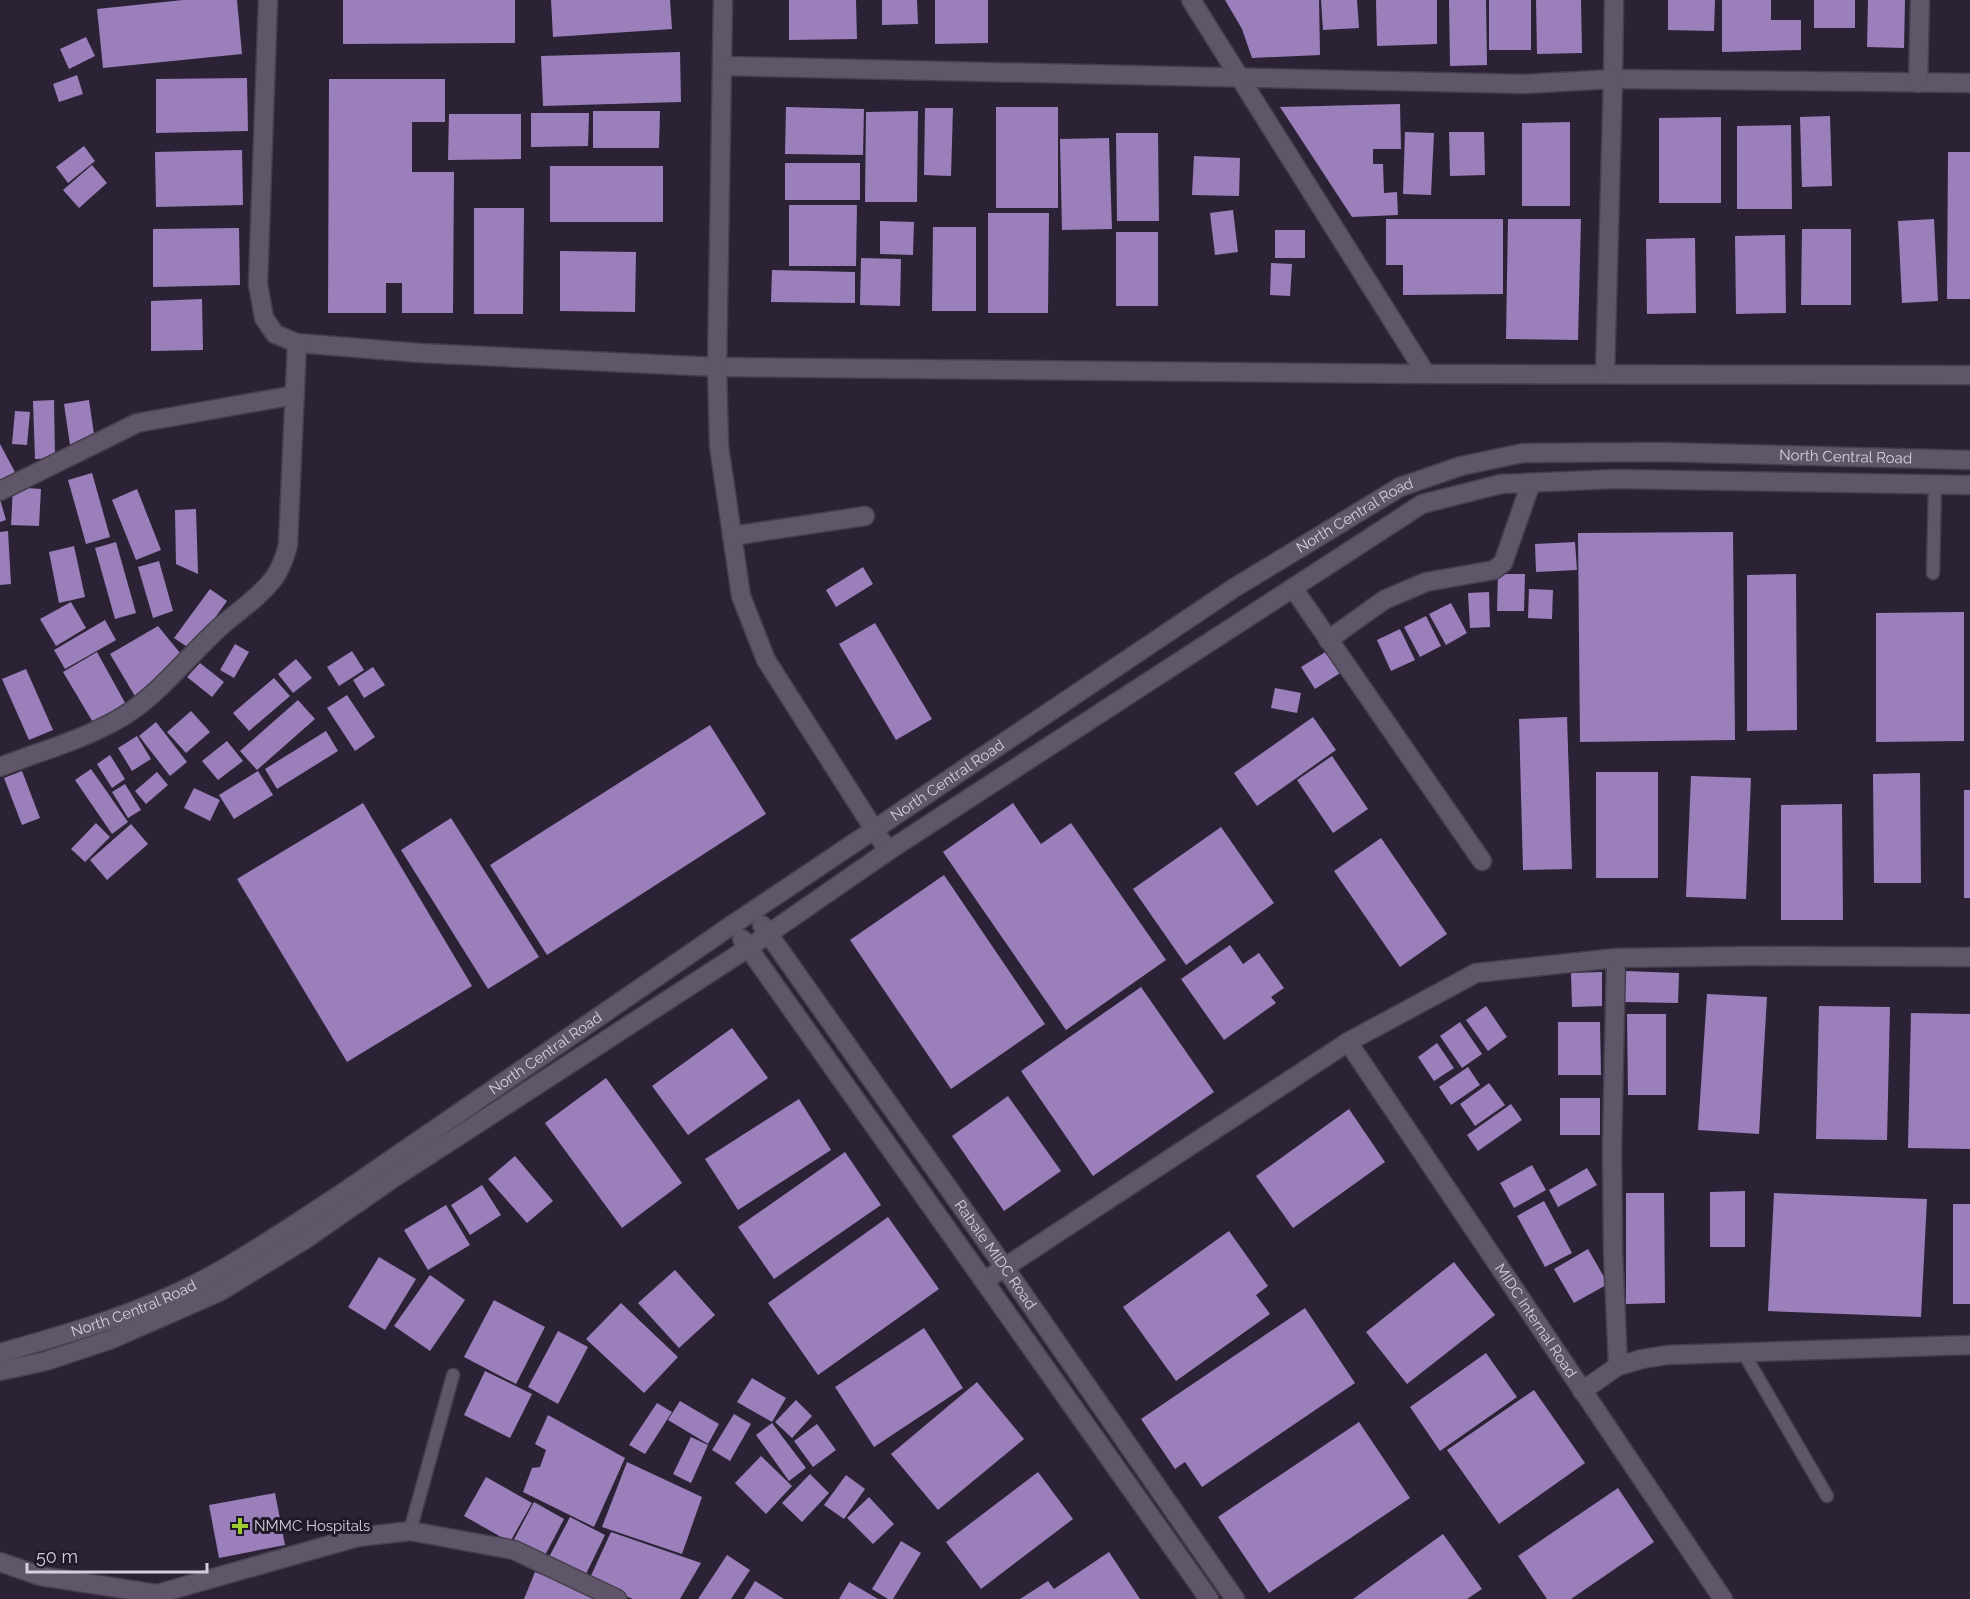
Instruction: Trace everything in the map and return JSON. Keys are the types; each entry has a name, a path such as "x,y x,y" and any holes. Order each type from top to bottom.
{"street":[{"path":"268,0 258,284 264,318 275,334 297,343 420,353 717,368 1426,374 1970,375"},
{"path":"723,0 717,368 719,446 741,596 766,660 888,851"},
{"path":"1191,0 1426,374"},
{"path":"1605,374 1614,0"},
{"path":"1918,83 1920,0"},
{"path":"723,66 1524,84 1613,79 1970,83"},
{"path":"0,767 114,722 140,706 200,645 259,596 274,578 288,545 297,343"},
{"path":"0,491 137,423 295,395"},
{"name":"North Central Road","path":"0,1353 87,1329 152,1304 207,1279 266,1243 347,1190 873,829 1234,588 1400,487 1461,466 1523,453 1661,452 1970,460"},
{"name":"North Central Road","path":"0,1371 46,1361 112,1339 219,1292 304,1240 392,1179 747,948 888,851 1422,504 1501,484 1615,479 1970,485"},
{"path":"1328,640 1384,600 1426,582 1494,570 1503,563 1531,483"},
{"path":"732,536 866,516"},
{"path":"1293,588 1482,861"},
{"name":"Rabale MIDC Road","path":"752,912 1005,1268 1235,1599"},
{"name":"Rabale MIDC Road","path":"732,925 1209,1599"},
{"path":"984,1281 1348,1042 1476,974 1616,958 1970,957"},
{"path":"1616,958 1612,1149 1613,1251 1618,1366"},
{"name":"MIDC Internal Road","path":"1348,1042 1723,1599"},
{"path":"1582,1391 1618,1366 1667,1354 1970,1345"},
{"path":"0,1562 40,1576 158,1596 358,1537 410,1531 514,1550 617,1599"},
{"path":"1185,1565 1203,1553"}],"lane":[{"path":"1933,573 1935,485"},
{"path":"1743,1352 1827,1496"},
{"path":"410,1531 453,1375"}],"building":[{"path":"183,0 237,0 242,54 103,68 97,9"},
{"path":"343,0 515,0 515,43 343,44"},
{"path":"551,0 670,0 672,29 553,37"},
{"path":"789,0 856,0 857,39 789,40"},
{"path":"882,0 917,0 918,24 882,25"},
{"path":"935,0 988,0 988,43 935,44"},
{"path":"1225,0 1319,0 1320,55 1252,58 1242,29"},
{"path":"1321,0 1357,0 1359,28 1323,30"},
{"path":"1376,0 1437,0 1437,44 1377,46"},
{"path":"1449,0 1486,0 1487,65 1450,66"},
{"path":"1489,0 1531,0 1531,50 1489,50"},
{"path":"1536,0 1581,0 1582,53 1537,54"},
{"path":"1668,0 1715,0 1714,31 1668,30"},
{"path":"1722,0 1771,0 1771,20 1801,20 1801,50 1722,52"},
{"path":"1814,0 1855,0 1855,28 1814,28"},
{"path":"1868,0 1905,0 1904,48 1867,47"},
{"path":"86,37 95,56 69,69 60,49"},
{"path":"680,52 681,102 543,106 541,56"},
{"path":"77,75 83,94 59,102 53,84"},
{"path":"247,78 248,131 156,133 156,79"},
{"path":"329,79 445,79 445,122 412,122 412,172 454,172 453,313 402,313 402,283 386,283 386,313 328,313"},
{"path":"1400,104 1401,149 1373,149 1373,164 1383,164 1384,193 1397,192 1398,215 1352,217 1280,107"},
{"path":"786,107 864,109 863,155 785,154"},
{"path":"996,107 1058,107 1058,208 996,208"},
{"path":"925,108 953,108 951,176 924,175"},
{"path":"593,111 660,111 659,148 593,148"},
{"path":"918,111 917,202 865,202 866,112"},
{"path":"531,113 589,113 588,146 531,147"},
{"path":"449,114 521,114 521,159 448,160"},
{"path":"1830,116 1832,186 1802,187 1800,117"},
{"path":"1721,117 1721,203 1659,203 1659,118"},
{"path":"1570,122 1570,206 1522,206 1522,123"},
{"path":"1791,125 1792,209 1737,209 1737,126"},
{"path":"1405,132 1434,133 1431,195 1403,194"},
{"path":"1449,132 1484,132 1485,175 1450,176"},
{"path":"1116,133 1158,133 1159,221 1117,221"},
{"path":"1109,138 1112,229 1062,230 1060,139"},
{"path":"84,146 95,161 68,183 56,167"},
{"path":"242,150 243,205 156,207 155,152"},
{"path":"1948,152 1970,152 1970,299 1947,299"},
{"path":"1194,156 1240,158 1239,196 1192,195"},
{"path":"785,163 860,163 860,200 785,200"},
{"path":"92,165 107,183 79,208 63,190"},
{"path":"550,166 663,166 663,222 550,222"},
{"path":"789,205 857,205 856,266 789,266"},
{"path":"474,208 524,208 523,314 474,314"},
{"path":"1233,210 1238,252 1215,255 1210,213"},
{"path":"988,213 1049,213 1048,313 988,313"},
{"path":"1386,219 1503,219 1503,294 1403,295 1403,265 1386,265"},
{"path":"1508,219 1581,219 1578,340 1506,339"},
{"path":"1934,219 1938,301 1902,303 1898,221"},
{"path":"880,221 914,222 913,255 880,254"},
{"path":"933,227 976,227 976,311 932,311"},
{"path":"239,228 240,285 153,287 153,229"},
{"path":"1802,229 1851,229 1851,305 1801,305"},
{"path":"1275,230 1305,230 1305,258 1275,258"},
{"path":"1116,232 1158,232 1158,306 1116,306"},
{"path":"1785,235 1786,313 1736,314 1735,236"},
{"path":"1695,238 1696,313 1647,314 1646,239"},
{"path":"560,251 636,252 635,312 560,311"},
{"path":"861,258 901,259 900,306 860,305"},
{"path":"1271,263 1292,264 1290,296 1270,295"},
{"path":"772,270 855,272 855,303 771,302"},
{"path":"202,299 203,350 151,351 151,301"},
{"path":"54,400 55,458 35,459 33,401"},
{"path":"89,400 95,441 70,445 64,404"},
{"path":"15,411 30,412 27,445 12,444"},
{"path":"0,444 16,474 0,482"},
{"path":"92,473 110,537 86,544 68,480"},
{"path":"13,487 41,489 39,526 11,525"},
{"path":"137,489 161,550 136,560 112,500"},
{"path":"0,499 6,520 0,522"},
{"path":"196,509 198,574 176,564 175,510"},
{"path":"8,531 11,584 0,585 0,532"},
{"path":"1733,532 1735,740 1580,742 1578,533"},
{"path":"116,542 136,613 115,619 95,548"},
{"path":"1575,542 1577,570 1536,572 1535,544"},
{"path":"74,546 85,597 59,603 49,552"},
{"path":"159,561 173,611 153,618 138,567"},
{"path":"863,567 873,584 836,607 826,590"},
{"path":"1498,574 1525,574 1524,611 1497,611"},
{"path":"1796,574 1797,730 1747,731 1747,575"},
{"path":"210,589 227,601 192,650 174,638"},
{"path":"1529,589 1553,590 1552,619 1528,618"},
{"path":"1489,592 1490,627 1470,628 1468,593"},
{"path":"71,602 86,628 56,646 40,619"},
{"path":"1451,603 1467,633 1446,645 1429,614"},
{"path":"1964,612 1964,741 1876,742 1876,613"},
{"path":"1426,616 1441,646 1420,657 1404,627"},
{"path":"105,620 116,640 65,669 54,650"},
{"path":"875,623 932,719 896,740 839,644"},
{"path":"158,626 180,653 139,703 110,654"},
{"path":"1400,629 1415,660 1391,671 1377,640"},
{"path":"235,644 249,652 234,678 220,670"},
{"path":"1332,648 1345,670 1315,689 1301,667"},
{"path":"352,651 364,670 339,686 327,667"},
{"path":"97,652 129,710 97,729 63,672"},
{"path":"296,659 312,678 293,693 278,674"},
{"path":"200,663 224,682 212,697 187,677"},
{"path":"373,667 385,685 364,698 353,680"},
{"path":"26,669 53,730 29,740 2,679"},
{"path":"274,678 290,696 249,731 233,713"},
{"path":"1275,688 1301,693 1297,713 1271,708"},
{"path":"347,695 375,737 355,751 327,708"},
{"path":"298,700 315,719 257,770 240,751"},
{"path":"191,711 210,732 186,753 167,732"},
{"path":"1313,717 1336,750 1257,806 1234,773"},
{"path":"1567,717 1572,869 1523,870 1519,719"},
{"path":"156,722 187,762 170,776 139,736"},
{"path":"710,725 766,814 547,955 490,865"},
{"path":"326,731 338,751 277,789 265,769"},
{"path":"137,736 151,759 132,771 118,748"},
{"path":"227,741 243,761 218,780 202,761"},
{"path":"110,755 125,779 112,788 97,764"},
{"path":"1332,756 1368,809 1333,833 1297,780"},
{"path":"91,769 128,822 112,834 75,780"},
{"path":"22,771 40,818 22,825 4,778"},
{"path":"258,771 273,795 234,819 219,795"},
{"path":"157,772 168,785 146,804 135,791"},
{"path":"1596,772 1658,772 1658,878 1596,878"},
{"path":"1920,773 1921,883 1874,883 1873,774"},
{"path":"1691,776 1751,778 1746,899 1686,897"},
{"path":"125,784 141,810 128,818 112,792"},
{"path":"194,788 220,800 210,821 184,808"},
{"path":"1964,790 1970,790 1970,898 1964,898"},
{"path":"363,803 472,986 347,1062 237,879"},
{"path":"1013,803 1041,844 1071,823 1166,960 1066,1030 943,852"},
{"path":"1842,804 1843,920 1781,920 1781,805"},
{"path":"451,818 539,957 488,989 401,850"},
{"path":"96,823 110,837 85,862 71,849"},
{"path":"131,824 148,844 107,880 90,860"},
{"path":"1221,827 1274,903 1186,965 1133,889"},
{"path":"1381,838 1447,934 1400,967 1334,871"},
{"path":"944,875 1045,1024 951,1089 850,940"},
{"path":"1230,945 1243,964 1259,953 1284,988 1271,997 1276,1003 1224,1040 1181,979"},
{"path":"1625,971 1679,973 1678,1003 1624,1002"},
{"path":"1602,972 1602,1006 1572,1007 1571,973"},
{"path":"1141,987 1214,1092 1093,1176 1021,1071"},
{"path":"1707,994 1767,997 1759,1134 1698,1130"},
{"path":"1486,1006 1507,1037 1488,1051 1466,1020"},
{"path":"1819,1006 1890,1007 1887,1140 1816,1139"},
{"path":"1911,1013 1970,1014 1970,1149 1908,1148"},
{"path":"1627,1014 1666,1014 1666,1095 1628,1095"},
{"path":"1460,1022 1482,1054 1462,1068 1440,1036"},
{"path":"1558,1022 1600,1022 1601,1075 1558,1075"},
{"path":"732,1028 768,1078 688,1135 652,1086"},
{"path":"1437,1043 1454,1068 1434,1081 1418,1057"},
{"path":"1468,1067 1480,1085 1451,1105 1439,1087"},
{"path":"606,1078 682,1183 622,1228 545,1123"},
{"path":"1489,1083 1505,1105 1475,1126 1460,1104"},
{"path":"1008,1096 1061,1171 1004,1211 952,1136"},
{"path":"1560,1098 1600,1098 1600,1135 1560,1135"},
{"path":"799,1099 831,1150 738,1210 705,1159"},
{"path":"1511,1104 1522,1120 1478,1151 1467,1135"},
{"path":"1349,1109 1385,1162 1293,1228 1256,1176"},
{"path":"845,1152 881,1205 774,1279 738,1227"},
{"path":"515,1156 553,1201 527,1223 488,1179"},
{"path":"1532,1165 1546,1190 1514,1208 1500,1183"},
{"path":"1587,1168 1597,1185 1558,1207 1549,1190"},
{"path":"482,1185 501,1215 470,1235 451,1205"},
{"path":"1745,1191 1745,1247 1710,1247 1710,1192"},
{"path":"1626,1193 1664,1193 1665,1303 1626,1304"},
{"path":"1774,1193 1927,1199 1921,1317 1768,1311"},
{"path":"1544,1201 1572,1253 1545,1267 1517,1216"},
{"path":"1953,1204 1970,1204 1970,1304 1953,1304"},
{"path":"446,1205 470,1245 428,1270 404,1230"},
{"path":"888,1217 939,1289 818,1375 768,1303"},
{"path":"1229,1231 1268,1286 1256,1295 1270,1314 1176,1381 1123,1307"},
{"path":"1588,1249 1608,1284 1574,1303 1554,1269"},
{"path":"379,1257 416,1279 385,1330 348,1307"},
{"path":"1454,1262 1495,1315 1407,1384 1366,1332"},
{"path":"675,1270 715,1315 679,1348 638,1303"},
{"path":"430,1275 465,1300 430,1351 394,1326"},
{"path":"494,1300 545,1327 516,1384 464,1357"},
{"path":"621,1303 678,1357 644,1393 586,1339"},
{"path":"1305,1308 1355,1383 1202,1487 1185,1462 1175,1469 1141,1419"},
{"path":"924,1328 963,1388 874,1447 835,1387"},
{"path":"558,1331 588,1347 558,1404 528,1387"},
{"path":"1486,1353 1517,1397 1440,1451 1410,1407"},
{"path":"485,1371 532,1394 510,1438 464,1415"},
{"path":"752,1378 786,1398 772,1422 737,1402"},
{"path":"977,1382 1024,1439 938,1510 891,1454"},
{"path":"1534,1390 1585,1463 1499,1524 1447,1450"},
{"path":"796,1400 812,1416 792,1438 775,1422"},
{"path":"680,1401 719,1424 708,1444 668,1420"},
{"path":"657,1403 672,1412 645,1454 629,1445"},
{"path":"734,1414 751,1424 730,1461 712,1450"},
{"path":"548,1415 625,1458 594,1527 523,1492 532,1468 540,1467 546,1450 535,1444"},
{"path":"1359,1422 1410,1498 1269,1593 1218,1517"},
{"path":"772,1423 806,1468 789,1481 756,1435"},
{"path":"817,1424 836,1450 813,1467 794,1441"},
{"path":"691,1437 708,1445 691,1483 673,1474"},
{"path":"761,1456 792,1486 766,1514 735,1483"},
{"path":"627,1462 702,1497 682,1554 602,1527"},
{"path":"1038,1472 1073,1519 981,1589 946,1542"},
{"path":"810,1474 829,1493 802,1522 782,1503"},
{"path":"846,1475 865,1489 844,1519 824,1505"},
{"path":"486,1477 532,1503 510,1542 464,1516"},
{"path":"1618,1488 1654,1542 1571,1599 1547,1599 1518,1556"},
{"path":"275,1493 285,1545 219,1558 209,1505"},
{"path":"869,1497 894,1524 873,1544 847,1518"},
{"path":"534,1502 564,1519 542,1561 511,1545"},
{"path":"570,1517 605,1535 584,1578 548,1559"},
{"path":"611,1532 701,1563 680,1599 633,1599 589,1580"},
{"path":"1443,1534 1482,1589 1467,1599 1353,1599"},
{"path":"901,1541 921,1553 893,1599 888,1599 872,1589"},
{"path":"1109,1552 1140,1599 1020,1599 1048,1581 1054,1589"},
{"path":"727,1555 750,1570 731,1599 698,1599"},
{"path":"535,1572 605,1599 524,1599"},
{"path":"755,1581 784,1599 744,1599"},
{"path":"849,1582 878,1599 839,1599"}],"place":[{"name":"NMMC Hospitals","path":"240,1526"}]}
